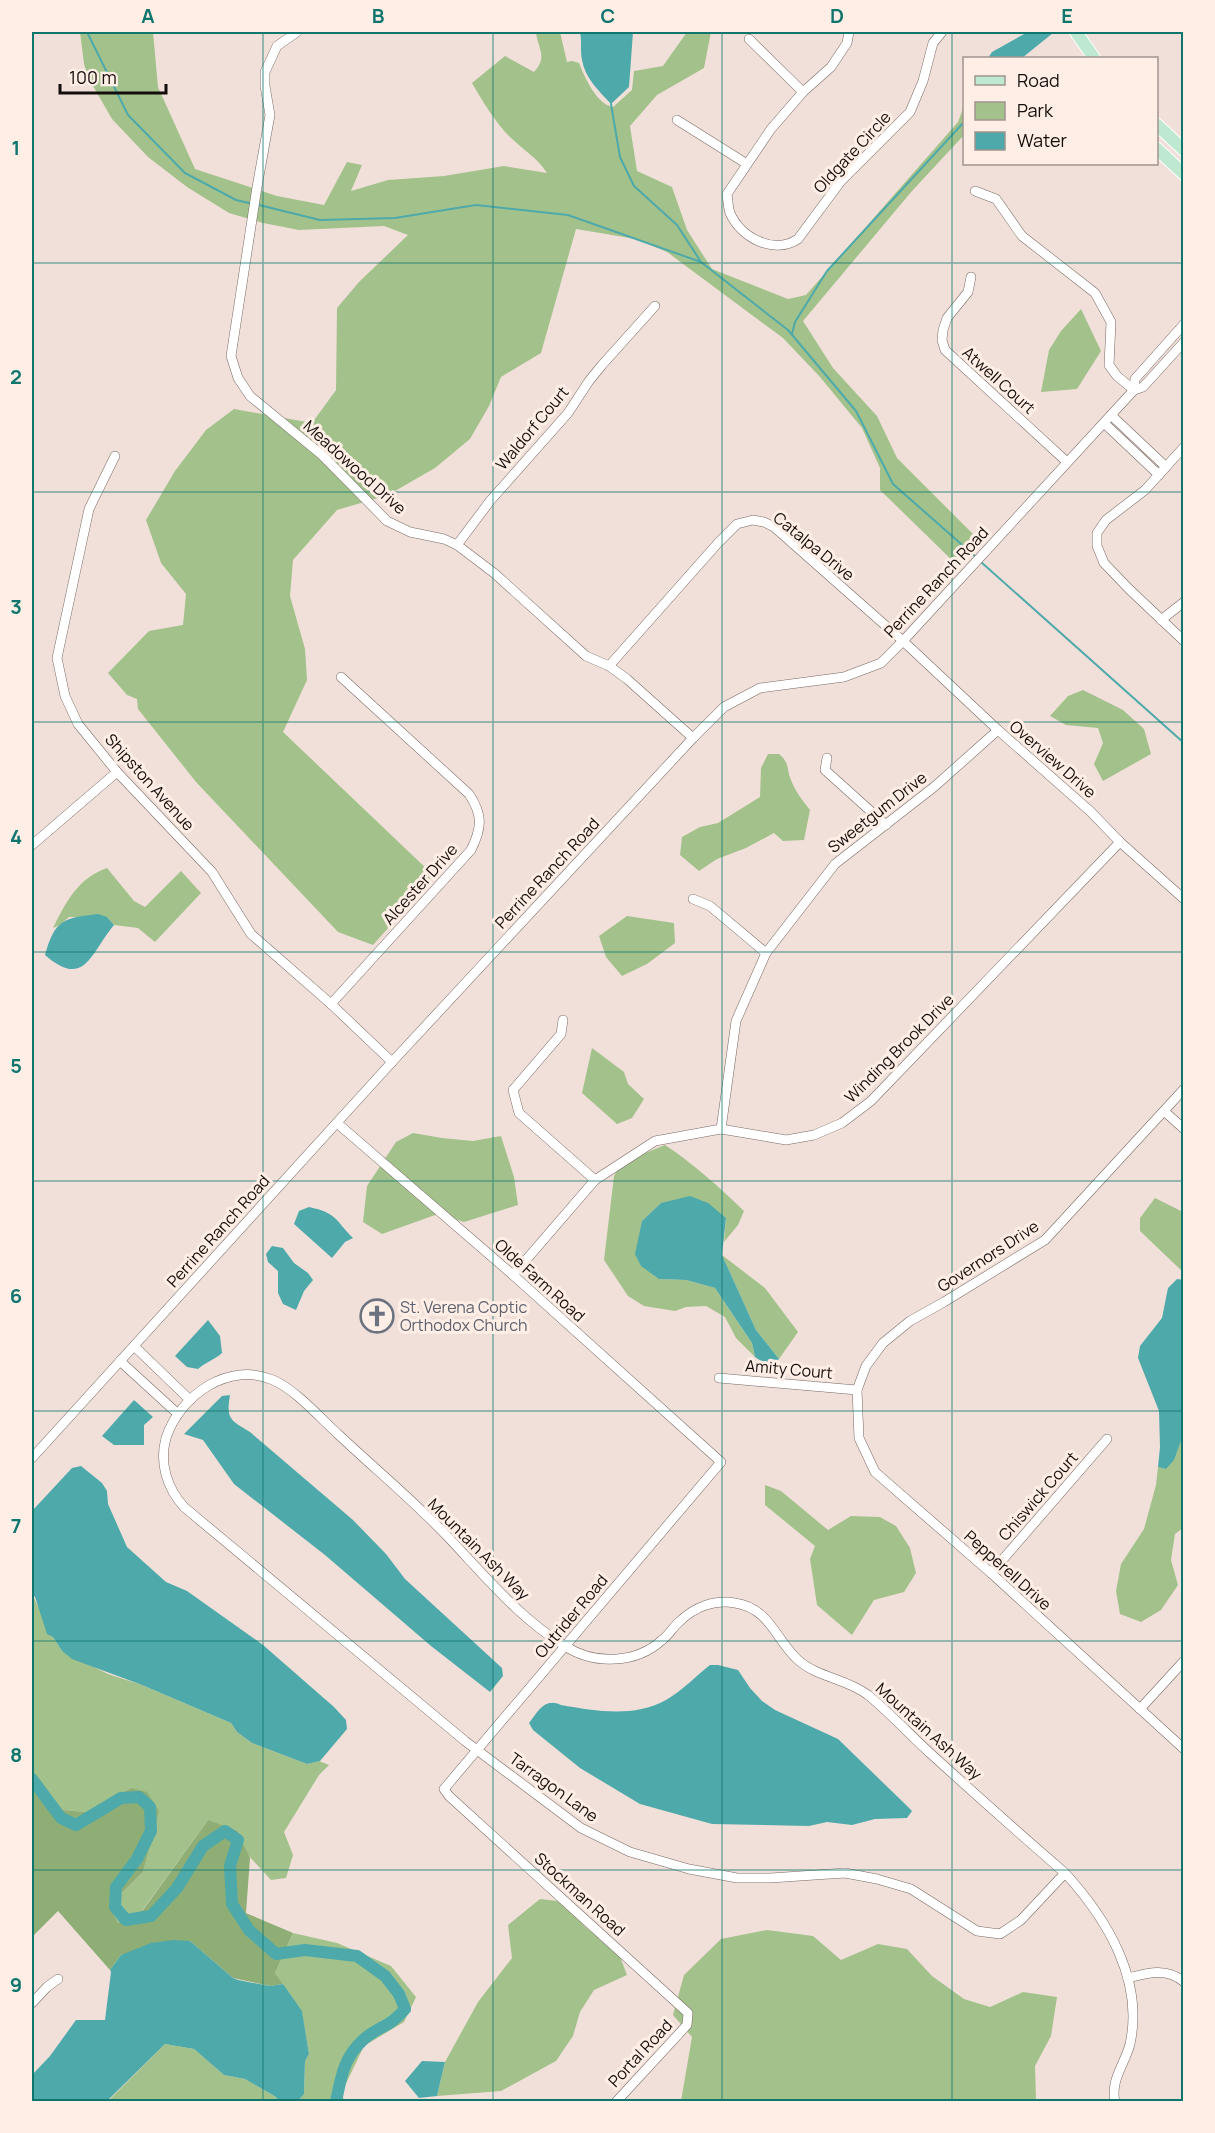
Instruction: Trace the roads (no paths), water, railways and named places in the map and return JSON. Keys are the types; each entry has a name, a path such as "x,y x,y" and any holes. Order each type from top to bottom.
{"main road":[{"path":"1076,32 1093,57"},
{"path":"1158,126 1184,150"},
{"path":"1158,150 1184,174"}],"street":[{"name":"Meadowood Drive","path":"297,32 277,46 265,72 270,115 256,187 231,356 238,378 250,396 322,455 387,521 410,532 444,539 458,545 494,573 586,656 609,666 693,738"},
{"name":"Oldgate Circle","path":"849,32 847,43 831,67 802,92 771,129 727,194 729,212 738,225 766,245 789,245 798,239 841,181 910,112 923,81 933,43 942,32"},
{"path":"750,39 802,92"},
{"path":"677,120 747,164"},
{"path":"975,191 996,199 1022,236 1095,293 1111,322 1109,365 1117,376 1134,390"},
{"name":"Atwell Court","path":"971,277 968,292 947,318 942,330 945,350 1067,462"},
{"name":"Waldorf Court","path":"458,545 490,501 568,413 602,365 655,306"},
{"name":"Perrine Ranch Road","path":"1134,390 1135,379 1184,324"},
{"name":"Perrine Ranch Road","path":"32,1458 392,1062 724,707 760,688 844,677 881,663 1134,390 1143,387 1184,342"},
{"path":"1111,415 1166,467"},
{"path":"1104,423 1159,475"},
{"path":"1184,447 1145,490 1106,520 1097,533 1097,546 1104,563 1184,641"},
{"name":"Shipston Avenue","path":"115,456 89,509 57,658 65,696 78,724 117,772 212,872 251,934 331,1004 392,1062"},
{"name":"Catalpa Drive","path":"609,666 718,543 737,524 753,520 774,527 903,641"},
{"path":"1161,620 1184,602"},
{"name":"Overview Drive","path":"903,641 1184,899"},
{"name":"Alcester Drive","path":"331,1004 471,850 479,834 480,820 476,805 469,794 341,677"},
{"name":"Sweetgum Drive","path":"721,1129 736,1021 766,953 835,864 934,787 998,730"},
{"path":"826,758 825,770 886,825"},
{"path":"32,844 117,772"},
{"name":"Winding Brook Drive","path":"513,1275 595,1180 655,1141 721,1129 786,1140 814,1135 842,1124 871,1101 1120,842"},
{"path":"693,899 710,906 766,953"},
{"path":"563,1020 561,1034 513,1090 519,1113 595,1180"},
{"name":"Governors Drive","path":"857,1390 866,1366 883,1343 910,1321 1045,1240 1184,1089"},
{"path":"1164,1111 1184,1129"},
{"name":"Olde Farm Road","path":"337,1123 513,1275 721,1462"},
{"path":"134,1346 187,1403"},
{"path":"120,1362 178,1414"},
{"name":"Mountain Ash Way","path":"187,1403 213,1383 234,1375 249,1374 264,1377 285,1387 438,1527 507,1600 565,1647 578,1653 612,1660 638,1655 661,1642 681,1619 694,1610 714,1602 736,1603 755,1609 769,1621 797,1660 819,1674 858,1688 870,1697 1065,1873 1084,1893 1117,1946 1128,1978 1133,2024 1129,2046 1114,2081 1115,2102"},
{"name":"Amity Court","path":"719,1378 857,1390"},
{"name":"Pepperell Drive","path":"857,1390 860,1438 875,1472 991,1573 1184,1749"},
{"name":"Tarragon Lane","path":"187,1403 178,1414 168,1434 164,1458 168,1481 184,1507 477,1749 581,1828 630,1852 689,1869 737,1878 845,1873 877,1879 911,1889 977,1931 1000,1934 1021,1920 1065,1873"},
{"name":"Chiswick Court","path":"991,1573 1107,1439"},
{"name":"Outrider Road","path":"444,1789 721,1462"},
{"path":"1140,1709 1184,1661"},
{"name":"Stockman Road","path":"444,1789 453,1800 688,2013 687,2025"},
{"path":"1128,1978 1157,1972 1169,1974 1184,1982"},
{"path":"32,2003 46,1987 58,1979"},
{"name":"Portal Road","path":"616,2102 687,2025"}],"water":[{"path":"580,32 633,32 629,87 611,104 586,73 581,57"},
{"path":"1026,33 1053,33 1023,57 989,57 992,52"},
{"path":"98,914 107,917 114,925 86,963 78,968 69,969 45,955 53,934 62,922"},
{"path":"690,1196 708,1203 726,1218 722,1255 756,1330 779,1359 770,1367 755,1357 752,1343 715,1288 686,1280 659,1279 641,1266 635,1254 642,1221 661,1203"},
{"path":"309,1207 330,1215 353,1238 345,1242 332,1258 294,1224 299,1211"},
{"path":"272,1246 283,1248 294,1263 308,1273 313,1280 304,1291 296,1310 283,1304 278,1293 278,1271 268,1262 266,1254"},
{"path":"1177,1279 1184,1280 1182,1438 1174,1460 1166,1469 1158,1467 1159,1411 1138,1358 1140,1346 1162,1318 1168,1288"},
{"path":"208,1320 220,1336 222,1353 198,1369 187,1367 175,1356"},
{"path":"230,1395 229,1414 231,1418 353,1520 386,1554 405,1579 502,1668 503,1676 490,1692 431,1646 325,1555 234,1484 203,1440 184,1434 222,1396"},
{"path":"134,1400 153,1417 144,1425 144,1445 114,1445 102,1436"},
{"path":"81,1466 102,1483 107,1491 108,1504 127,1547 166,1582 187,1591 263,1645 346,1720 347,1729 320,1761 307,1764 252,1743 237,1732 231,1723 142,1685 72,1659 62,1651 53,1637 47,1634 32,1594 32,1511 72,1468"},
{"path":"710,1665 738,1670 762,1701 775,1710 838,1739 912,1811 907,1818 875,1819 852,1825 827,1822 809,1826 712,1824 640,1804 580,1768 533,1730 529,1723 542,1706 551,1703 614,1712 653,1706 678,1692"},
{"path":"173,1940 190,1941 238,1980 270,1986 283,1984 302,2011 309,2054 305,2061 304,2094 298,2101 278,2101 276,2097 245,2079 224,2075 194,2049 165,2044 107,2101 32,2101 32,2075 50,2056 76,2020 105,2020 110,1970 121,1955 151,1943"},
{"path":"422,2061 445,2062 437,2096 419,2098 405,2081"}],"waterway":[{"path":"87,32 128,115 185,173 236,200 253,204"},
{"path":"611,104 620,157 634,186 677,225 701,262"},
{"path":"792,334 795,322 827,271 963,123"},
{"path":"259,205 320,220 395,218 476,205 568,215 701,262 788,330 856,411 893,484 977,558"},
{"path":"981,562 1184,743"},
{"path":"32,1779 61,1818 76,1825 121,1798 139,1797 150,1807 151,1831 137,1859 116,1887 115,1907 126,1920 151,1916 177,1888 203,1846 225,1831 238,1840 230,1866 232,1904 249,1930 276,1954 305,1950 357,1956 385,1976 399,1994 405,2009 357,2046 342,2075 336,2102"}],"place":[{"name":"St. Verena Coptic Orthodox Church","path":"377,1316"}]}
